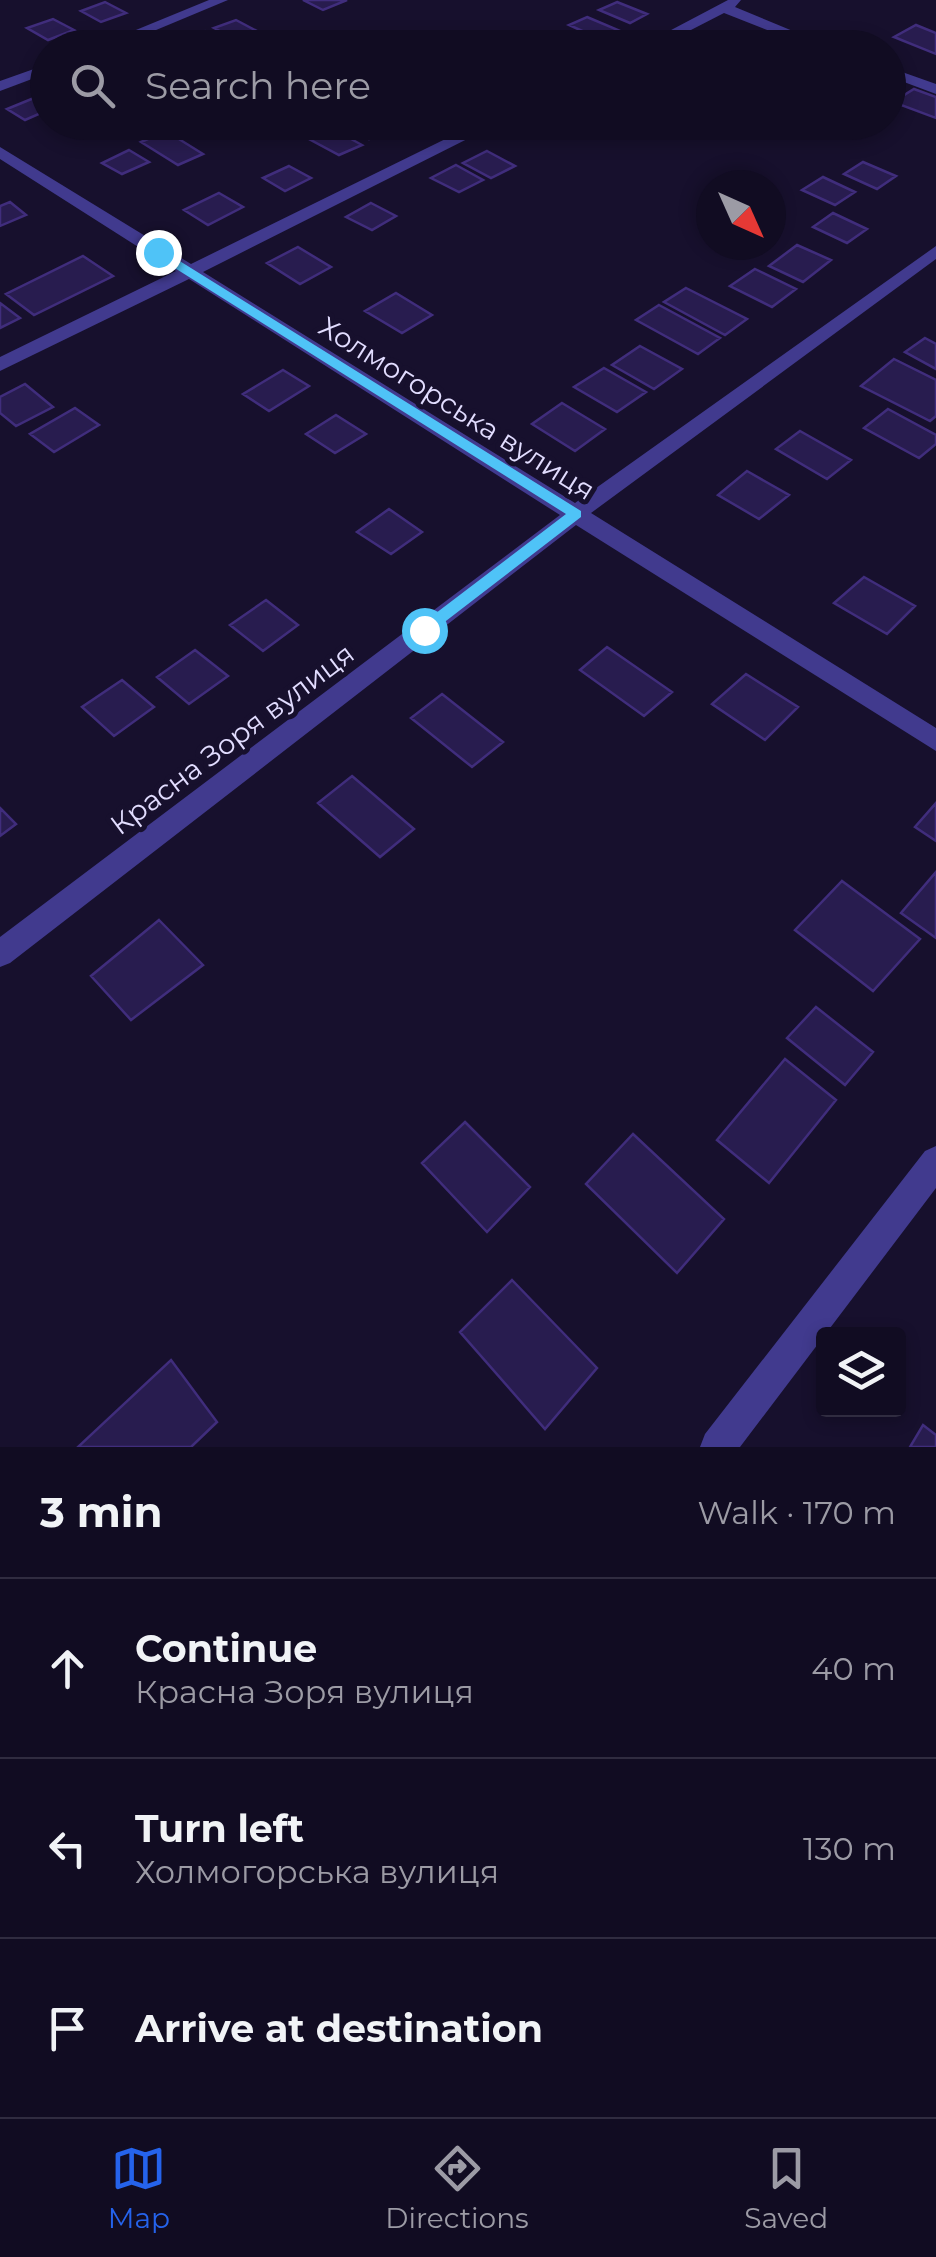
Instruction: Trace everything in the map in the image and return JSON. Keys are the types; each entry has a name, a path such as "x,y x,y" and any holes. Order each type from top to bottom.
{"street":[{"path":"145,30 221,0"},
{"path":"680,30 739,0"},
{"path":"724,8 781,30"},
{"path":"0,86 30,75"},
{"path":"906,78 936,89"},
{"path":"0,365 457,140"},
{"name":"Холмогорська вулиця","path":"0,152 936,741"},
{"name":"Красна Зоря вулиця","path":"0,954 576,514 936,251"},
{"path":"718,1447 936,1162"}],"building":[{"path":"303,0 347,0 323,10"},
{"path":"105,2 126,13 101,22 81,11"},
{"path":"617,2 647,14 630,23 599,10"},
{"path":"587,17 618,30 580,30 569,25"},
{"path":"53,19 74,30 30,30 27,28"},
{"path":"236,20 255,30 218,30 214,28"},
{"path":"916,25 936,33 936,54 906,42 906,30"},
{"path":"914,89 936,97 936,118 906,107 906,94"},
{"path":"30,100 30,118 25,120 7,109"},
{"path":"180,140 203,154 178,165 141,142"},
{"path":"311,140 353,140 362,145 339,155"},
{"path":"129,150 149,162 122,174 102,163"},
{"path":"487,151 515,166 491,178 463,163"},
{"path":"863,162 896,176 877,189 844,174"},
{"path":"456,165 483,180 459,192 431,178"},
{"path":"289,166 311,178 285,191 263,178"},
{"path":"823,177 855,192 835,205 802,190"},
{"path":"219,193 243,207 208,225 184,210"},
{"path":"10,202 26,215 0,226 0,206"},
{"path":"371,203 396,216 372,230 346,217"},
{"path":"833,213 867,229 847,243 813,227"},
{"path":"797,245 831,260 803,282 769,266 786,260 786,253"},
{"path":"298,247 331,267 300,284 267,263"},
{"path":"83,256 113,276 34,315 6,294"},
{"path":"755,269 796,289 772,307 730,286"},
{"path":"686,288 747,319 725,335 664,302"},
{"path":"396,293 432,315 402,333 365,311"},
{"path":"0,303 20,318 0,328"},
{"path":"659,305 720,338 698,354 636,320"},
{"path":"925,338 936,344 936,369 905,352"},
{"path":"640,346 682,369 654,389 612,365"},
{"path":"894,359 936,380 936,416 930,421 861,386"},
{"path":"604,368 646,392 617,412 574,387"},
{"path":"283,370 309,386 269,411 243,394"},
{"path":"25,384 53,407 16,426 0,413 0,397"},
{"path":"562,403 605,429 575,451 532,424"},
{"path":"75,408 99,425 54,452 30,434"},
{"path":"888,409 936,435 936,444 919,458 864,428"},
{"path":"336,415 366,434 335,453 306,434"},
{"path":"800,431 851,460 827,479 776,449"},
{"path":"747,471 789,495 759,519 718,495"},
{"path":"389,509 422,532 391,554 357,532"},
{"path":"864,577 915,606 887,634 834,603"},
{"path":"266,600 298,625 263,651 230,625"},
{"path":"607,647 672,692 644,716 580,670"},
{"path":"195,650 228,676 189,704 157,677"},
{"path":"746,674 798,707 765,740 712,704"},
{"path":"122,680 154,707 114,736 82,707"},
{"path":"442,694 503,742 472,767 411,718"},
{"path":"352,776 414,829 380,857 318,803"},
{"path":"936,803 936,841 915,827"},
{"path":"0,808 16,824 0,836"},
{"path":"936,872 936,938 901,913"},
{"path":"842,881 920,939 873,991 795,930"},
{"path":"159,920 203,965 131,1020 91,976"},
{"path":"816,1007 873,1052 845,1085 787,1038"},
{"path":"785,1059 836,1100 769,1183 717,1140"},
{"path":"465,1122 530,1187 487,1232 422,1163"},
{"path":"633,1134 724,1219 677,1273 586,1184"},
{"path":"512,1280 597,1368 545,1429 460,1332"},
{"path":"171,1360 217,1422 191,1447 78,1447"},
{"path":"923,1425 936,1435 936,1447 910,1447"}],"route":[{"path":"158,252 576,514 424,630"}]}
